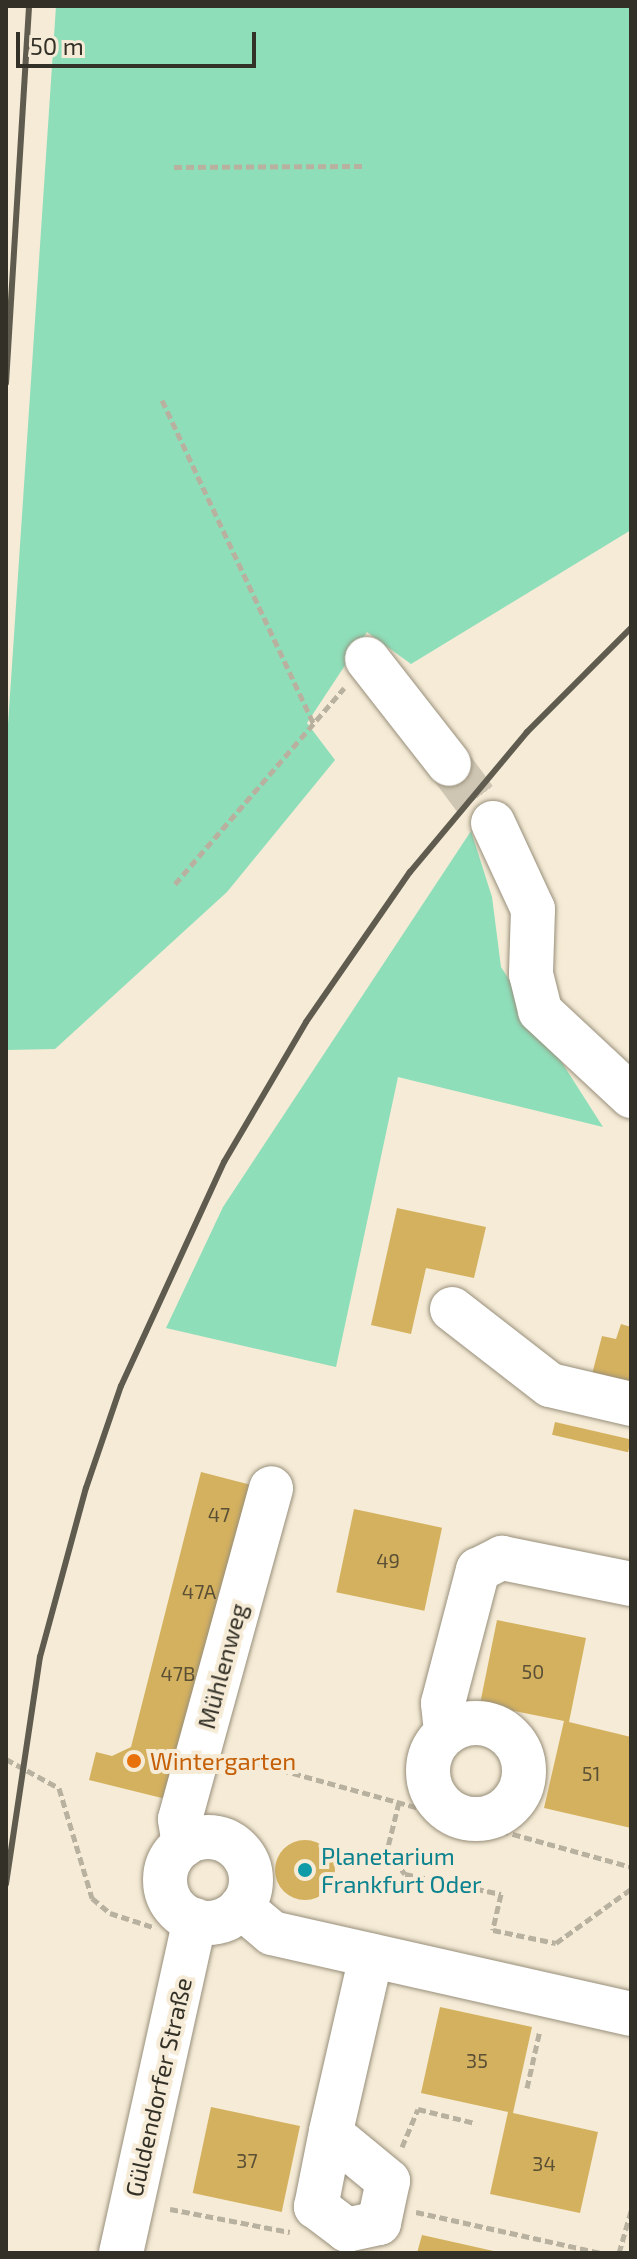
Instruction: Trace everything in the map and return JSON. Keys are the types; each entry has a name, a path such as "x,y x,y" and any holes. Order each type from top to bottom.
{"street":[{"path":"367,659 449,764"},
{"path":"493,823 533,909 531,974 540,1011 631,1096"},
{"path":"452,1309 550,1385 631,1404"},
{"name":"Mühlenweg","path":"184,1845 180,1819 271,1488"},
{"path":"446,1732 443,1703 478,1570 502,1558 631,1584"},
{"path":"224,1840 245,1857 251,1883 241,1907 222,1921 193,1930 177,1909 165,1883 184,1845 224,1840"},
{"path":"241,1907 272,1933 631,2014"},
{"name":"Güldendorfer Straße","path":"121,2253 193,1930"},
{"path":"331,2134 386,2193 379,2223 347,2230 316,2207 331,2134 371,1956"}],"path":[{"path":"174,167 362,166"},
{"path":"162,400 315,726"},
{"path":"175,884 315,726 367,659"},
{"path":"200,1747 631,1867"},
{"path":"6,1759 59,1788 92,1898 110,1913 193,1930"},
{"path":"399,1802 387,1851 405,1874 501,1894 493,1930 556,1943 631,1889"},
{"path":"527,2088 548,1995"},
{"path":"475,2123 418,2109 386,2193 601,2253"},
{"path":"132,2201 295,2234"},
{"path":"619,2253 631,2211"}],"green space":[{"path":"56,6 631,6 631,530 411,664 367,632 307,723 335,760 227,892 55,1049 6,1050 6,755"},
{"path":"471,831 492,897 501,967 603,1127 398,1077 336,1367 166,1328 223,1207"}],"building":[{"path":"397,1208 486,1227 474,1278 426,1268 411,1334 371,1325"},
{"path":"621,1324 631,1327 631,1389 591,1378 602,1336 616,1339"},
{"path":"555,1422 631,1440 628,1452 552,1435"},
{"path":"201,1472 255,1486 174,1801 89,1780 96,1752 112,1756 131,1747"},
{"path":"354,1509 442,1528 424,1611 336,1592"},
{"path":"497,1620 586,1638 569,1722 631,1737 631,1828 544,1808 564,1721 480,1704"},
{"name":"Planetarium Frankfurt Oder","path":"305,1840 316,1842 326,1849 333,1859 333,1881 326,1891 316,1898 305,1900 294,1898 284,1891 277,1881 275,1870 277,1859 284,1849 294,1842"},
{"path":"440,2007 532,2027 513,2113 598,2132 580,2213 490,2194 508,2112 421,2093"},
{"path":"211,2107 300,2126 282,2212 193,2193"},
{"path":"422,2235 498,2252 498,2253 417,2253"}],"tunnel":[{"path":"449,764 493,823"}],"railway":[{"path":"6,383 29,6"},
{"path":"6,1884 40,1657 86,1488 121,1386 224,1162 306,1022 410,872 527,732 631,628"}],"place":[{"name":"Wintergarten","path":"134,1761"},
{"name":"Planetarium Frankfurt Oder","path":"305,1870"}]}
